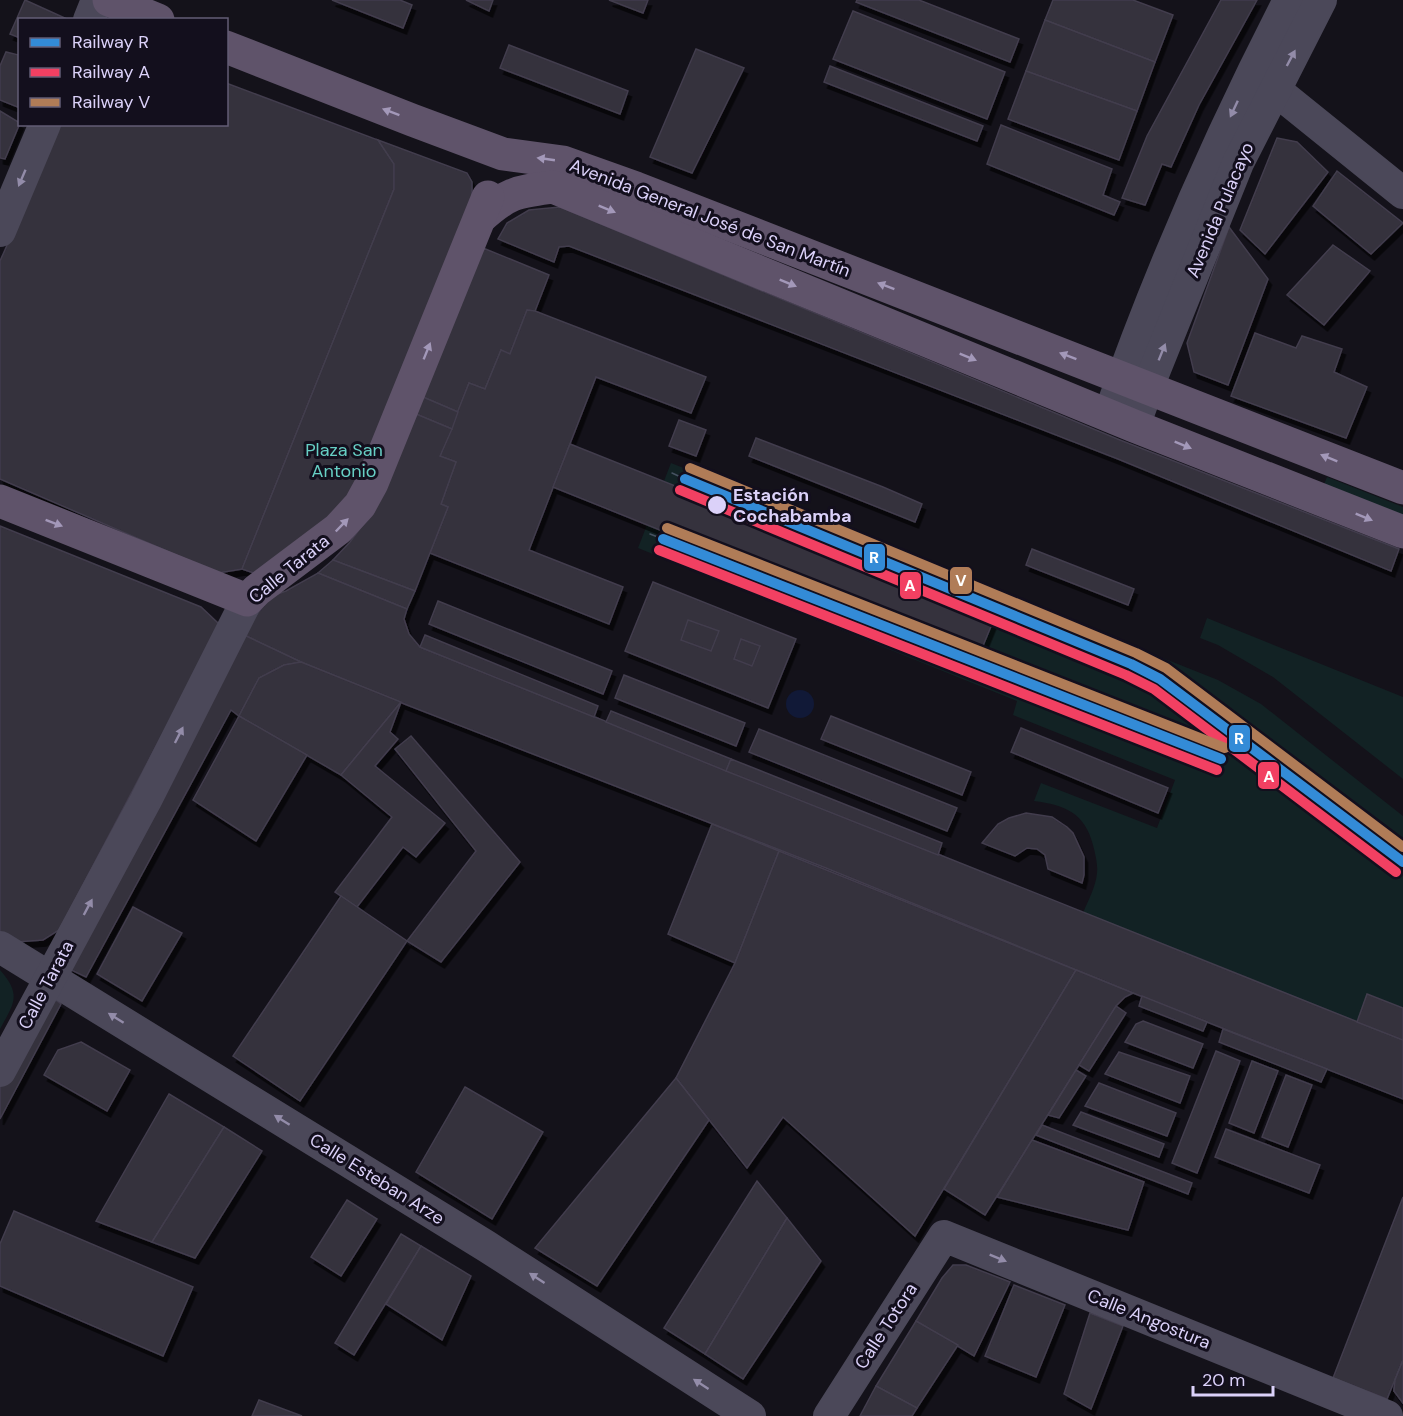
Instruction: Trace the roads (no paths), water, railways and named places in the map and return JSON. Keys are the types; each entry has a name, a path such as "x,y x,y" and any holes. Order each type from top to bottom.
{"main road":[{"path":"109,0 153,18"},
{"name":"Avenida General José de San Martín","path":"228,48 503,154 572,165 1403,488"},
{"name":"Calle Tarata","path":"247,600 256,590 338,529 360,505 372,483 481,217 503,154"},
{"name":"Avenida General José de San Martín","path":"481,217 501,199 521,191 553,187 1122,421 1403,532"},
{"path":"0,501 247,600"}],"street":[{"path":"89,18 97,0"},
{"name":"Avenida Pulacayo","path":"1122,421 1186,216 1221,137 1289,0"},
{"name":"Avenida Pulacayo","path":"1135,382 1274,89 1321,0"},
{"path":"1274,89 1402,190"},
{"path":"0,231 44,126"},
{"name":"Calle Tarata","path":"0,1071 146,800 247,600"},
{"name":"Calle Esteban Arze","path":"0,947 486,1246 750,1416"},
{"name":"Calle Angostura","path":"944,1236 1356,1410 1387,1416"},
{"name":"Calle Totora","path":"829,1416 944,1236"}],"water":[{"path":"800,690 810,694 814,704 810,714 800,718 790,714 786,704 790,694"}],"tram line":[{"path":"672,473 685,479"},
{"path":"650,534 663,539"}],"rail line":[{"name":"V","path":"690,468 1136,653 1166,668 1403,847"},
{"name":"R","path":"685,479 1131,664 1160,679 1403,862"},
{"name":"A","path":"680,490 1126,675 1154,689 1396,872"},
{"name":"V","path":"667,528 1225,748"},
{"name":"R","path":"663,539 1221,759"},
{"name":"A","path":"659,550 1217,770"}],"place":[{"name":"Estación Cochabamba","path":"717,505"}],"park label":[{"name":"Plaza San Antonio","path":"344,460"}]}
